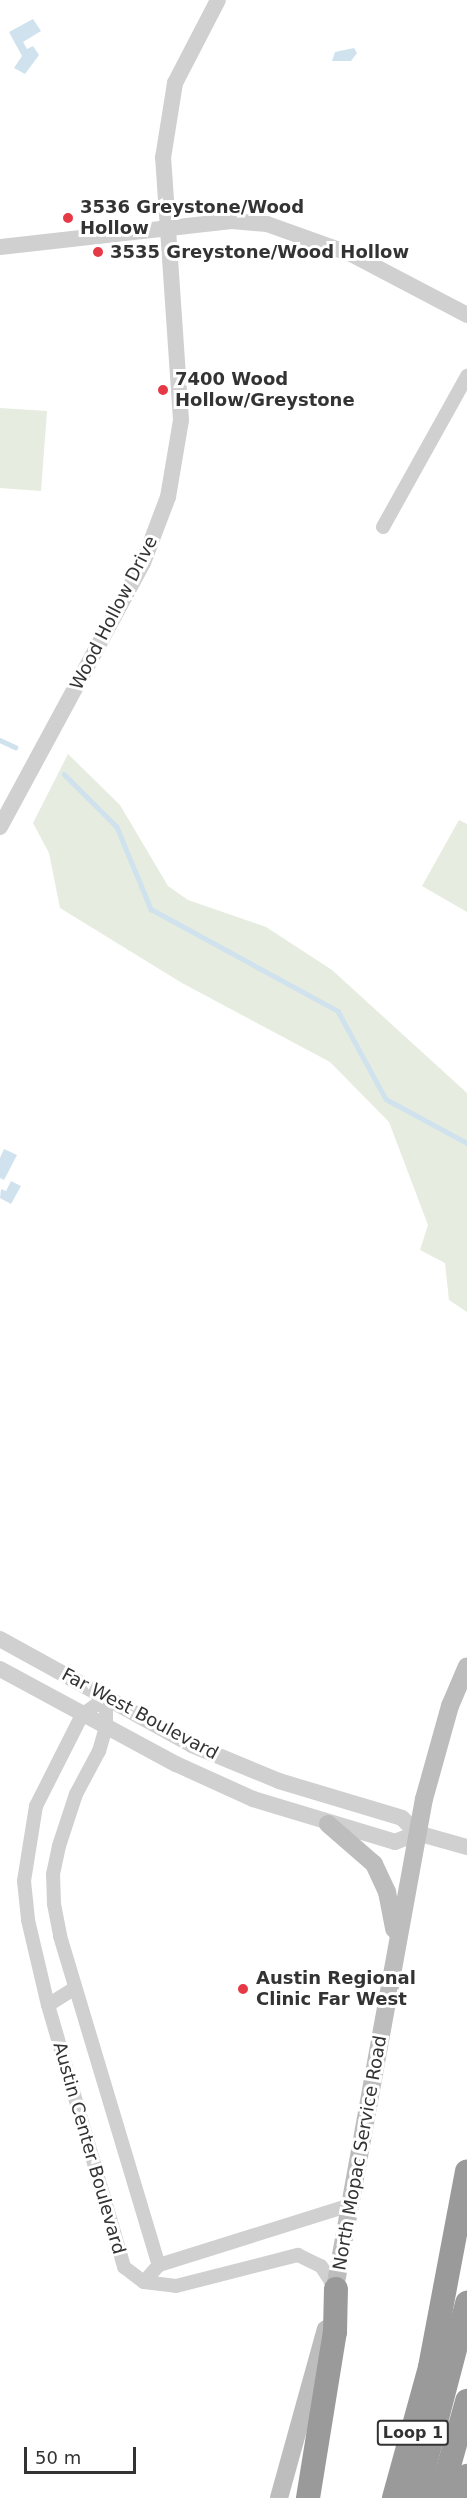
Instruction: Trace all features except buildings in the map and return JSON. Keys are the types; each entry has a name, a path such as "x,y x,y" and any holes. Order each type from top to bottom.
{"highway":[{"name":"Loop 1","path":"394,2498 430,2367 467,2171"},
{"path":"430,2367 452,2323 467,2269"},
{"path":"308,2498 335,2332 336,2289"},
{"path":"416,2498 467,2303"},
{"path":"440,2498 467,2402"},
{"path":"461,2498 467,2476"}],"main road":[{"name":"North Mopac Service Road","path":"279,2498 336,2289 417,1833 450,1706 467,1666"},
{"path":"328,1824 364,1853 382,1877 392,1909 396,1954"}],"street":[{"name":"Wood Hollow Drive","path":"0,827 143,563 166,503 177,461 181,420 166,229 163,158 175,83 218,0"},
{"path":"0,247 232,220 267,224 299,232 376,266 467,315"},
{"path":"383,527 467,376"},
{"name":"Far West Boulevard","path":"0,1639 192,1744 279,1781 402,1818 417,1833 467,1847"},
{"name":"Far West Boulevard","path":"0,1669 82,1715 253,1799 328,1824 395,1842 417,1833"},
{"name":"Austin Center Boulevard","path":"106,1698 82,1715 48,1781 29,1831 24,1881 28,1920 48,2005 124,2267 144,2282"},
{"name":"Austin Center Boulevard","path":"106,1698 106,1727 66,1819 53,1874 60,1936 159,2265"},
{"path":"48,2005 75,1988"},
{"path":"144,2282 159,2265 351,2205"},
{"path":"144,2282 176,2286 298,2255 321,2266 336,2289"}],"shaded area":[{"path":"0,408 47,411 41,491 0,488"},
{"path":"68,754 120,805 168,886 188,900 266,927 332,970 467,1093 467,1312 449,1300 445,1263 420,1250 428,1225 389,1122 330,1062 182,983 60,908 49,853 33,823"},
{"path":"459,820 467,824 467,912 422,886"}],"water":[{"path":"33,19 41,31 23,42 27,49 33,46 39,55 25,74 14,68 22,56 9,32"},
{"path":"354,48 357,53 351,61 332,61 335,52"},
{"path":"4,1149 17,1155 4,1180 0,1178 0,1158"},
{"path":"11,1181 21,1186 11,1204 0,1198 1,1189 6,1191"}],"waterway":[{"path":"0,740 15,747"},
{"path":"64,774 117,827 151,909 338,1011 386,1099 467,1143"}],"place":[{"name":"3536 Greystone/Wood Hollow","path":"68,218"},
{"name":"3535 Greystone/Wood Hollow","path":"98,252"},
{"name":"7400 Wood Hollow/Greystone","path":"163,390"},
{"name":"Austin Regional Clinic Far West","path":"243,1989"}]}
